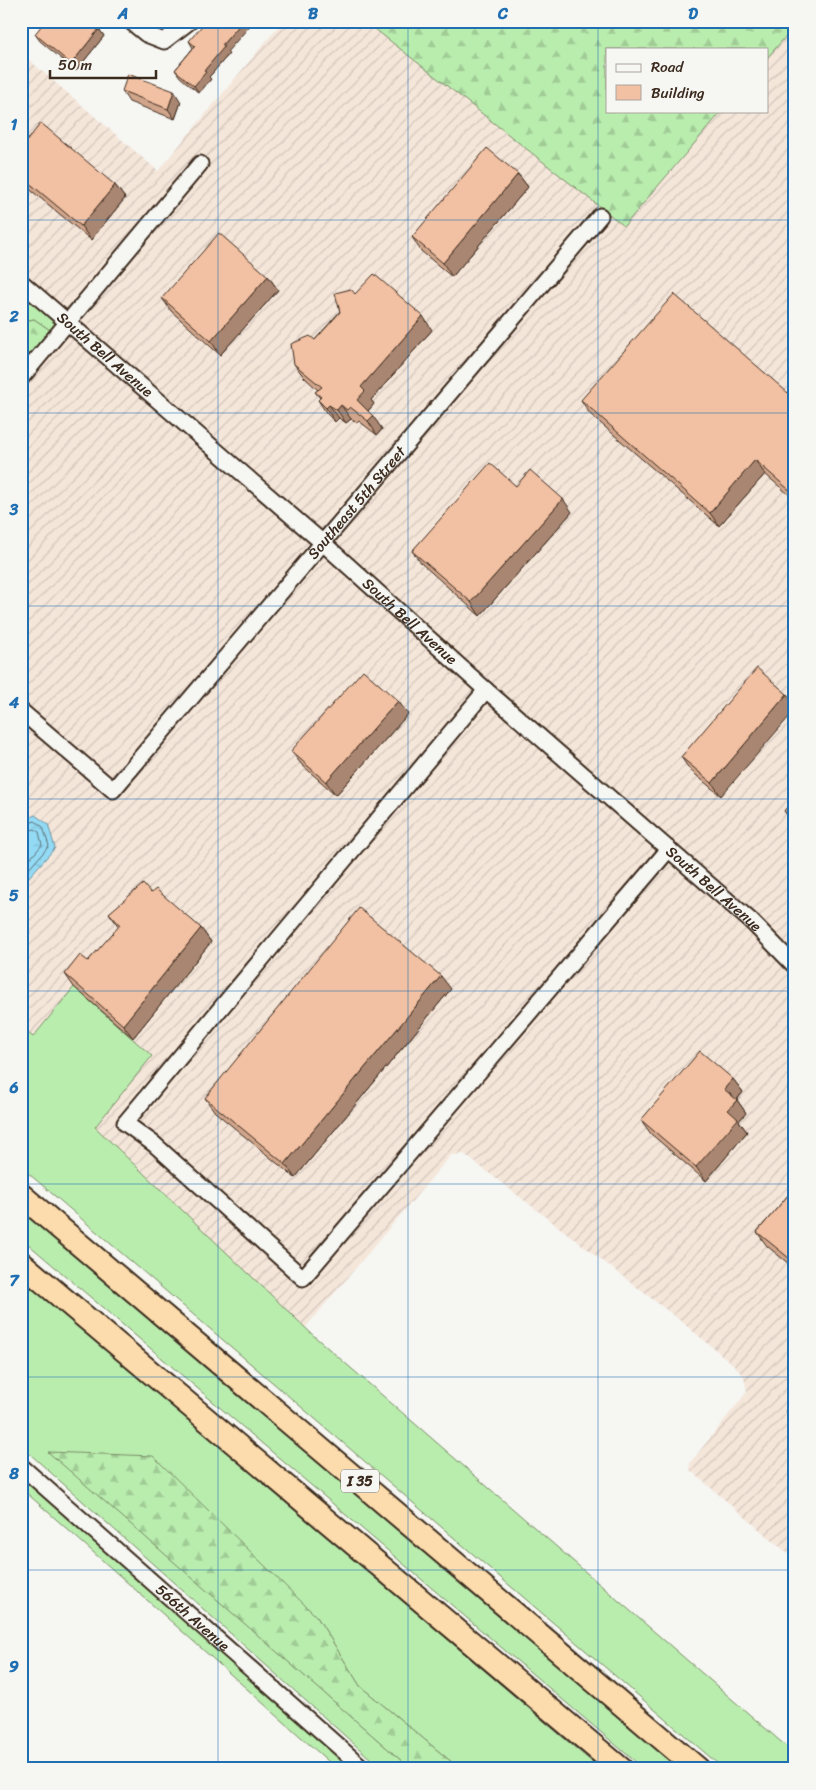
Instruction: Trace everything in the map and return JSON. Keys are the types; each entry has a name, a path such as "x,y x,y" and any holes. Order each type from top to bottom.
{"highway":[{"name":"I 35","path":"21,1195 698,1769"},
{"path":"21,1263 621,1769"}],"street":[{"path":"130,21 146,34 164,41 189,22"},
{"path":"21,378 200,164"},
{"name":"Southeast 5th Street","path":"21,710 114,790 600,216"},
{"name":"South Bell Avenue","path":"21,282 323,544 486,690 752,922 795,966"},
{"path":"486,690 125,1122 154,1144 303,1278 669,849"},
{"name":"566th Avenue","path":"21,1466 364,1769"}],"shaded area":[{"path":"283,21 365,21 624,226 721,112 768,112 768,57 795,26 795,1555 787,1553 690,1470 690,1463 747,1392 744,1377 735,1366 682,1322 464,1154 451,1155 305,1328 21,1086 21,53 158,171"}],"green space":[{"path":"365,21 795,21 795,26 768,57 768,48 606,48 606,112 721,112 624,226"},
{"path":"21,290 58,321 50,330 34,319 21,322"},
{"path":"34,319 50,330 21,366 21,322"},
{"path":"74,987 152,1056 95,1127 314,1336 795,1754 795,1769 724,1769 21,1167 21,1027 33,1037"},
{"path":"21,1206 679,1769 644,1769 21,1238"},
{"path":"21,1275 600,1769 460,1769 360,1686 317,1617 49,1452 411,1769 382,1769 21,1446"},
{"path":"48,1452 153,1456 317,1617 360,1686 460,1769 411,1769"},
{"path":"21,1469 356,1769 337,1769 21,1488"}],"water":[{"path":"35,815 48,824 55,848 21,886 21,821"}],"building":[{"path":"45,21 89,21 99,29 71,64 35,34"},
{"path":"206,21 243,21 222,45 224,47 194,86 175,70 195,46 189,41"},
{"path":"128,74 174,91 168,109 122,91"},
{"path":"41,123 115,185 81,226 21,176 21,148"},
{"path":"487,148 518,174 443,263 412,237"},
{"path":"219,233 268,276 211,341 162,298"},
{"path":"374,274 423,316 361,387 365,391 357,400 373,416 368,421 350,407 347,410 341,405 337,410 329,405 326,408 318,400 321,397 315,392 322,387 294,364 291,344 310,336 315,340 340,312 335,293 351,289 355,294"},
{"path":"674,294 795,399 795,495 755,460 710,513 581,400"},
{"path":"490,463 516,486 530,470 563,499 471,602 412,551"},
{"path":"757,668 787,694 712,783 681,757"},
{"path":"363,670 398,701 326,782 291,751"},
{"path":"795,798 795,820 784,811"},
{"path":"143,884 151,893 156,889 201,928 123,1025 65,974 80,955 88,961 120,925 109,913"},
{"path":"359,908 441,976 285,1164 205,1098"},
{"path":"700,1051 733,1079 724,1089 737,1100 728,1110 738,1119 696,1167 641,1120"},
{"path":"795,1187 795,1263 757,1232"},
{"path":"795,1402 795,1418 786,1411"}]}
